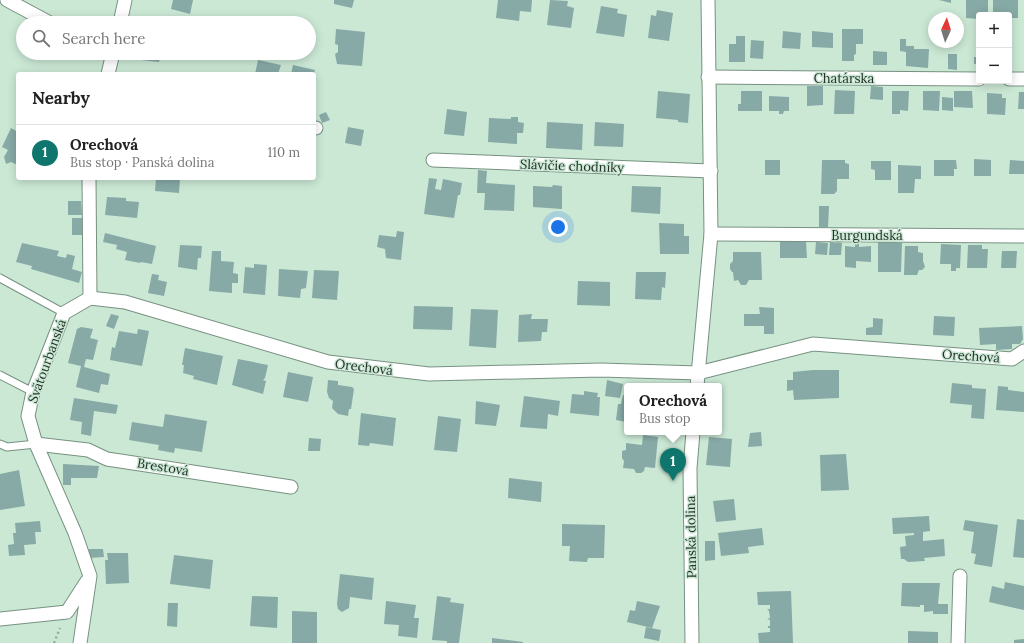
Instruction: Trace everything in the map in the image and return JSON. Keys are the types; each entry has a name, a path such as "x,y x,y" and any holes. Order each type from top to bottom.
{"street":[{"path":"7,0 37,16"},
{"path":"122,16 125,0"},
{"path":"697,383 711,234 708,0"},
{"path":"108,72 110,60"},
{"name":"Chatárska","path":"708,77 976,79"},
{"path":"1012,79 1024,79"},
{"name":"Slávičie chodníky","path":"433,160 711,171"},
{"path":"89,180 90,298"},
{"name":"Burgundská","path":"711,234 1024,236"},
{"name":"Svätourbanská","path":"80,643 90,576 75,533 36,444 28,416 33,392 64,313 90,298"},
{"name":"Orechová","path":"90,298 125,302 328,362 429,374 601,370 698,373 813,344 1012,359 1024,350"},
{"name":"Panská dolina","path":"692,643 690,468 693,435"},
{"name":"Brestová","path":"36,444 88,450 107,459 291,486"},
{"path":"0,619 67,612 90,576"},
{"path":"958,643 960,576"}],"lane":[{"path":"0,278 64,313"},
{"path":"0,375 33,392"},
{"path":"0,444 7,447 36,444"}],"building":[{"path":"173,0 193,0 190,14 171,9"},
{"path":"334,0 354,0 352,8 334,4"},
{"path":"498,0 532,0 531,12 520,11 519,21 496,18"},
{"path":"550,0 568,1 567,6 574,8 571,28 547,25"},
{"path":"939,0 951,0 951,3"},
{"path":"966,0 988,0 988,12 976,12 976,19 966,18"},
{"path":"993,0 1018,0 1018,18 1012,18 1012,12 993,12"},
{"path":"601,6 618,9 617,13 627,15 624,37 596,33"},
{"path":"657,10 673,13 669,41 648,38 651,15 656,16"},
{"path":"336,29 365,32 362,66 337,64 335,54 338,52 338,45 335,44"},
{"path":"842,29 863,29 863,44 856,44 854,61 842,61"},
{"path":"783,31 801,33 800,49 782,48"},
{"path":"812,31 833,33 833,48 812,47"},
{"path":"736,36 745,36 745,62 729,62 729,44 736,44"},
{"path":"900,39 906,39 906,46 914,46 914,49 929,49 928,68 906,66 906,52 900,51"},
{"path":"751,40 764,41 763,59 750,58"},
{"path":"873,51 887,52 887,65 873,65"},
{"path":"948,54 957,54 957,70 948,69"},
{"path":"974,57 976,57 976,64 974,64"},
{"path":"141,60 159,60 159,62"},
{"path":"258,60 281,65 279,72 255,72"},
{"path":"293,65 315,70 314,72 291,72"},
{"path":"807,86 823,86 823,105 807,106"},
{"path":"871,86 883,87 883,100 870,99"},
{"path":"835,90 855,91 854,114 834,114"},
{"path":"658,91 690,94 688,123 678,122 678,120 656,118"},
{"path":"741,91 762,91 762,111 738,111 738,104 741,104"},
{"path":"892,91 909,91 908,111 900,110 900,114 892,114"},
{"path":"923,91 940,91 939,111 923,110"},
{"path":"954,91 972,91 973,108 954,107"},
{"path":"1019,92 1024,92 1024,109 1018,109"},
{"path":"987,93 1002,94 1002,98 1006,98 1005,115 987,114"},
{"path":"769,96 789,97 789,111 784,111 783,114 779,114 779,111 769,111"},
{"path":"942,97 953,98 953,111 942,110"},
{"path":"447,109 467,112 464,136 444,134"},
{"path":"326,112 330,120 322,123 319,115"},
{"path":"511,117 518,117 518,122 524,123 523,133 517,133 517,144 488,142 489,118 511,119"},
{"path":"547,122 583,124 582,150 546,148"},
{"path":"595,122 624,124 623,147 594,146"},
{"path":"348,127 364,130 361,146 345,143"},
{"path":"11,128 16,131 16,164 11,162 6,164 4,157 8,150 2,147"},
{"path":"974,159 991,160 991,176 974,176"},
{"path":"765,160 780,160 780,175 765,175"},
{"path":"822,160 845,160 845,163 849,164 849,179 837,179 837,191 834,194 821,194"},
{"path":"934,160 956,160 957,169 954,169 954,176 934,176"},
{"path":"1010,160 1024,161 1024,174 1009,174"},
{"path":"871,161 891,161 891,180 875,180 875,170 871,169"},
{"path":"898,165 921,166 921,179 915,179 914,193 898,193"},
{"path":"478,170 487,171 486,183 515,185 514,211 484,210 485,193 477,193"},
{"path":"429,178 437,179 435,189 441,190 443,179 462,183 460,195 458,195 454,218 424,214"},
{"path":"156,180 180,180 179,193 155,191"},
{"path":"553,185 562,186 562,209 533,207 533,186 552,187"},
{"path":"632,186 661,187 660,214 631,212"},
{"path":"107,197 126,198 126,201 139,202 137,218 105,215"},
{"path":"68,201 81,201 82,215 68,215"},
{"path":"819,206 829,206 828,227 819,227"},
{"path":"72,218 85,218 85,235 72,235"},
{"path":"659,223 684,224 684,236 689,236 689,254 660,254"},
{"path":"397,231 404,232 401,260 386,258 385,249 377,247 379,235 396,237"},
{"path":"105,233 156,246 152,264 125,260 127,252 116,249 117,245 103,242"},
{"path":"878,240 902,243 901,272 878,272"},
{"path":"780,241 806,241 807,258 780,258"},
{"path":"816,242 828,243 827,255 815,254"},
{"path":"830,242 842,243 841,255 829,255"},
{"path":"22,243 59,251 57,256 66,258 67,254 75,256 72,269 82,272 79,283 31,269 32,266 16,262"},
{"path":"855,243 859,243 859,247 871,246 871,262 856,261 856,268 845,267 845,246 855,247"},
{"path":"941,244 961,245 960,268 956,268 956,271 951,271 951,264 940,264"},
{"path":"180,245 202,246 201,258 198,258 197,270 178,267"},
{"path":"968,245 982,245 982,249 988,249 987,268 967,268"},
{"path":"905,246 918,246 918,252 923,253 925,267 922,270 919,270 917,275 904,275"},
{"path":"212,251 221,251 221,261 234,262 233,273 238,274 238,283 232,283 232,293 209,291"},
{"path":"1002,251 1017,251 1016,268 1001,268"},
{"path":"733,252 761,252 762,280 749,280 746,285 741,285 738,280 734,281 733,272 730,269 730,264 733,261"},
{"path":"254,264 267,265 265,295 243,293 245,267 254,268"},
{"path":"279,269 308,271 306,288 301,289 300,298 278,296"},
{"path":"314,270 339,271 337,300 312,298"},
{"path":"636,272 666,272 665,288 662,287 661,300 635,299"},
{"path":"152,274 159,275 158,280 167,282 164,296 148,293"},
{"path":"578,281 610,282 610,306 577,305"},
{"path":"414,306 453,307 452,330 413,329"},
{"path":"759,307 774,308 774,334 764,334 764,326 744,326 744,314 760,314"},
{"path":"471,309 498,310 496,348 469,346"},
{"path":"111,314 119,316 114,329 106,326"},
{"path":"532,314 531,319 548,319 547,332 542,332 541,341 518,342 519,315"},
{"path":"934,316 955,317 954,336 933,335"},
{"path":"873,318 883,319 882,335 866,335 866,328 873,327"},
{"path":"1022,326 1023,339 1020,344 1012,344 1012,349 996,350 996,344 980,345 979,328"},
{"path":"81,327 93,329 90,338 98,340 93,360 86,359 84,367 110,374 108,385 101,384 99,393 76,387 81,366 68,363 77,329"},
{"path":"138,329 149,331 142,366 110,360 112,347 115,348 119,331 137,334"},
{"path":"185,348 223,356 217,385 193,379 194,376 183,373 184,365 182,365"},
{"path":"238,359 268,365 265,378 263,380 266,381 263,394 232,385"},
{"path":"839,370 839,398 794,400 793,390 787,391 787,380 793,380 793,372"},
{"path":"288,372 313,377 308,402 283,397"},
{"path":"328,380 338,381 338,385 352,387 354,389 351,409 349,409 348,416 338,414 332,408 333,401 329,398 327,392"},
{"path":"607,380 623,384 620,398 605,396"},
{"path":"952,383 972,385 972,388 986,389 984,419 971,418 972,405 950,403"},
{"path":"998,386 1008,387 1008,390 1024,392 1024,412 996,410"},
{"path":"584,391 598,393 597,397 600,397 599,416 570,413 572,394 584,395"},
{"path":"623,395 624,422 616,420 618,404 621,404"},
{"path":"524,396 560,401 558,416 548,414 547,429 520,427"},
{"path":"74,398 118,405 116,414 94,411 91,436 81,434 82,422 70,420"},
{"path":"476,401 500,405 496,426 475,424"},
{"path":"361,413 396,418 393,446 370,443 369,446 358,445"},
{"path":"165,414 207,421 202,452 175,448 174,453 158,450 159,445 129,440 132,422 163,427"},
{"path":"438,416 461,419 457,452 434,450"},
{"path":"761,432 762,446 748,447 750,433"},
{"path":"643,435 658,437 655,468 645,467 644,471 641,473 636,473 634,469 623,468 624,461 622,458 622,451 626,450 626,443 642,445"},
{"path":"709,437 732,439 730,467 706,465"},
{"path":"309,438 321,439 320,451 308,451"},
{"path":"846,454 849,490 821,491 820,455"},
{"path":"63,464 99,466 97,478 71,478 71,485 63,485"},
{"path":"19,470 25,506 0,510 0,474"},
{"path":"509,478 542,482 541,502 508,498"},
{"path":"734,499 736,520 716,522 713,501"},
{"path":"929,516 930,531 923,532 923,541 944,539 945,556 924,558 925,561 908,562 901,559 900,547 906,546 905,536 914,535 914,533 893,534 892,518"},
{"path":"1017,519 1024,520 1024,558 1013,557"},
{"path":"965,520 998,525 992,567 974,564 976,554 971,553 974,532 963,530"},
{"path":"40,521 41,532 35,532 36,544 24,545 25,555 9,556 8,545 14,544 13,533 16,533 15,523"},
{"path":"562,524 605,525 604,558 588,558 587,562 569,561 570,546 562,546"},
{"path":"762,528 764,545 748,547 749,553 721,556 718,533"},
{"path":"705,541 715,541 715,560 705,561"},
{"path":"89,549 103,549 104,557 89,558"},
{"path":"107,553 128,553 129,583 106,584 105,560 108,560"},
{"path":"174,555 213,560 210,589 170,584"},
{"path":"340,574 374,578 372,600 350,597 349,608 342,612 338,609 337,604"},
{"path":"1005,582 1024,586 1024,610 989,602 992,586 1004,589"},
{"path":"902,583 940,583 938,604 948,604 948,614 933,614 933,611 924,612 924,605 920,605 920,607 901,606"},
{"path":"791,591 793,643 759,643 758,633 770,632 770,628 768,628 768,626 770,626 770,620 767,619 770,618 769,611 767,609 770,609 770,605 758,605 757,592"},
{"path":"252,596 278,597 277,628 250,626"},
{"path":"437,596 451,598 450,602 464,604 459,643 447,643 447,641 432,640"},
{"path":"386,601 416,605 414,618 419,618 417,638 398,636 399,625 384,624"},
{"path":"637,601 660,606 652,628 627,622 630,610 635,611"},
{"path":"168,603 178,603 177,627 167,626"},
{"path":"292,611 317,612 317,643 292,643"},
{"path":"646,627 661,630 659,641 644,638"},
{"path":"908,631 938,632 938,643 908,643"},
{"path":"492,638 523,642 523,643 492,643"},
{"path":"1024,639 1024,643 1014,643 1014,640"}],"place":[{"name":"Orechová","path":"673,481"}]}
